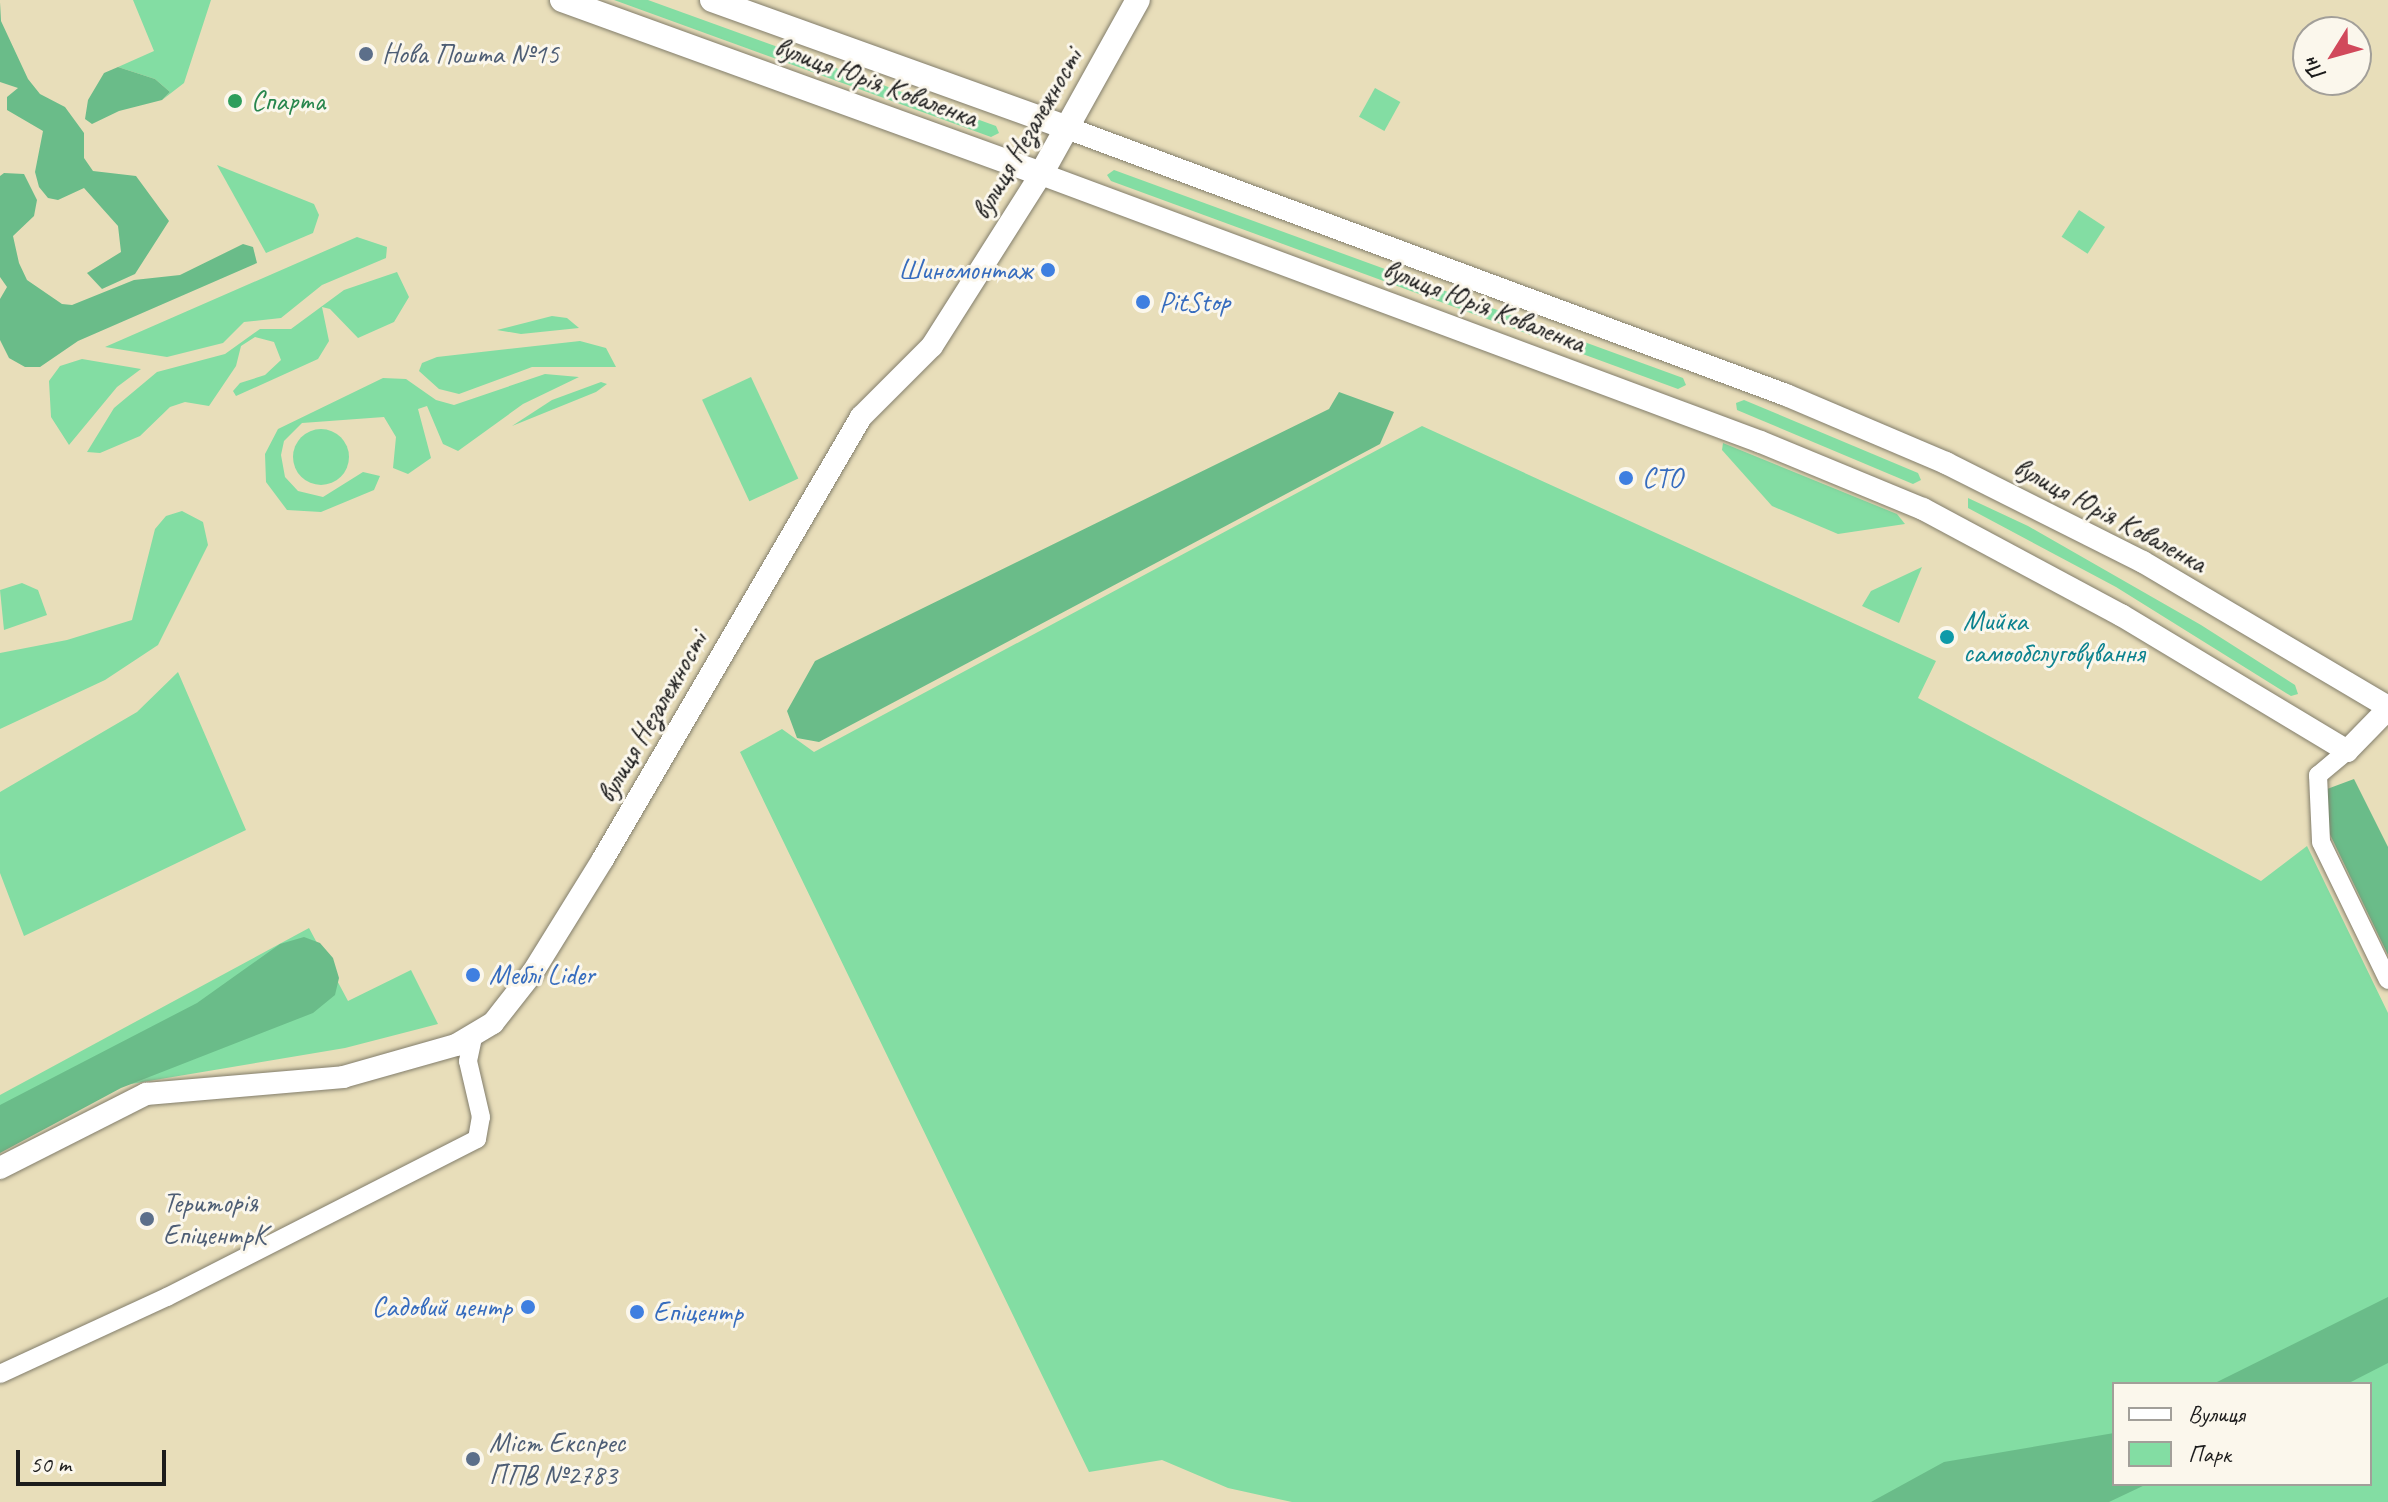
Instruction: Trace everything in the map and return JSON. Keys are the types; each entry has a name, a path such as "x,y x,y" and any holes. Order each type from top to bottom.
{"main road":[{"name":"вулиця Юрія Коваленка","path":"562,0 1041,174"},
{"name":"вулиця Юрія Коваленка","path":"712,0 1067,128"},
{"name":"вулиця Незалежності","path":"1041,174 1138,0"}],"street":[{"name":"вулиця Юрія Коваленка","path":"1067,128 1786,395 1946,463 2143,562 2388,708"},
{"name":"вулиця Юрія Коваленка","path":"1041,174 1761,442 1923,509 2121,615 2347,751"},
{"name":"вулиця Незалежності","path":"0,1168 146,1094 343,1077 473,1038 509,1006 588,885 861,417 932,346 1041,174"},
{"path":"2388,708 2347,751 2318,775 2321,842 2388,980"},
{"path":"0,1374 167,1297 477,1139 481,1117 468,1061 473,1038"}],"green space":[{"path":"133,0 211,0 184,83 162,100 170,92 155,79 118,67 154,51"},
{"path":"614,0 648,0 996,126 999,133 991,137"},
{"path":"0,2 1,21 28,79 40,94 65,107 84,133 84,158 93,171 136,176 169,221 135,274 102,289 87,273 121,252 118,226 84,188 58,200 48,198 39,187 35,172 43,131 7,110 7,97 18,88 0,82"},
{"path":"118,67 155,79 170,92 162,100 119,111 92,124 85,119 88,100 104,73"},
{"path":"1375,88 1400,102 1384,131 1359,117"},
{"path":"217,165 314,204 319,215 313,233 266,253"},
{"path":"1114,170 1683,378 1686,385 1678,389 1111,181 1107,175"},
{"path":"4,173 24,174 37,200 34,216 13,236 19,263 27,280 62,304 72,305 134,280 180,275 243,244 253,247 257,263 78,341 40,367 25,367 9,358 0,340 0,299 7,287 0,277 0,176"},
{"path":"2079,210 2105,227 2088,254 2062,237"},
{"path":"357,237 387,247 386,258 322,285 281,318 244,322 223,343 167,357 105,347"},
{"path":"397,272 409,297 394,322 358,338 330,309 322,307 329,341 318,359 236,396 233,391 240,383 265,375 281,360 274,342 255,337 241,346 236,366 209,406 185,402 170,407 140,436 100,453 87,452 114,408 157,372 225,354 260,329 291,329 344,290"},
{"path":"552,316 567,318 579,328 521,334 497,330"},
{"path":"580,341 606,348 616,367 532,367 459,394 439,389 419,371 422,363 437,357"},
{"path":"82,359 141,369 117,387 69,445 51,417 49,381 60,366"},
{"path":"545,374 579,377 523,404 458,451 443,444 427,406 418,409 431,458 408,474 393,468 396,437 384,417 302,423 284,441 281,455 285,477 298,491 323,497 363,472 380,476 374,490 321,512 287,510 266,482 265,454 278,429 383,378 406,379 436,400 454,405"},
{"path":"751,377 798,479 749,501 702,400"},
{"path":"601,382 607,384 596,392 512,426 552,400"},
{"path":"1339,392 1394,412 1380,444 819,742 797,738 787,711 815,661 1329,409"},
{"path":"1744,400 1918,473 1921,480 1913,484 1737,410 1736,403"},
{"path":"1422,426 1936,661 1918,698 2261,881 2307,846 2388,1013 2388,1502 1292,1502 1228,1488 1162,1460 1089,1472 740,752 782,729 814,752"},
{"path":"321,429 341,437 349,457 341,477 321,485 301,477 293,457 301,437"},
{"path":"1723,443 1897,514 1905,524 1838,534 1772,506 1722,450"},
{"path":"1968,498 2028,526 2201,625 2295,685 2298,694 2291,696 2116,587 1968,508"},
{"path":"182,511 203,522 208,545 158,645 105,680 0,729 0,653 67,640 132,620 155,529 166,516"},
{"path":"1922,567 1899,623 1862,606 1871,591"},
{"path":"22,583 38,590 47,615 4,630 0,590"},
{"path":"178,672 246,830 24,936 0,873 0,792 137,712"},
{"path":"2354,779 2388,847 2388,955 2311,795"},
{"path":"309,928 348,1001 411,970 438,1024 345,1048 119,1086 0,1150 0,1095"},
{"path":"304,937 320,943 333,958 339,978 335,995 313,1013 121,1088 0,1153 0,1105 197,1003 280,944"},
{"path":"2388,1297 2388,1363 2351,1382 2217,1382"},
{"path":"2112,1433 2112,1486 2143,1486 2109,1502 1871,1502 1944,1462"}],"place":[{"name":"Нова Пошта №15","path":"366,54"},
{"name":"Спарта","path":"235,101"},
{"name":"Шиномонтаж","path":"1048,270"},
{"name":"PitStop","path":"1143,302"},
{"name":"СТО","path":"1626,478"},
{"name":"Мийка самообслуговування","path":"1947,637"},
{"name":"Меблі Lider","path":"473,975"},
{"name":"Територія ЕпіцентрК","path":"147,1219"},
{"name":"Садовий центр","path":"528,1307"},
{"name":"Епіцентр","path":"637,1312"},
{"name":"Міст Експрес ППВ №2783","path":"473,1459"}]}
